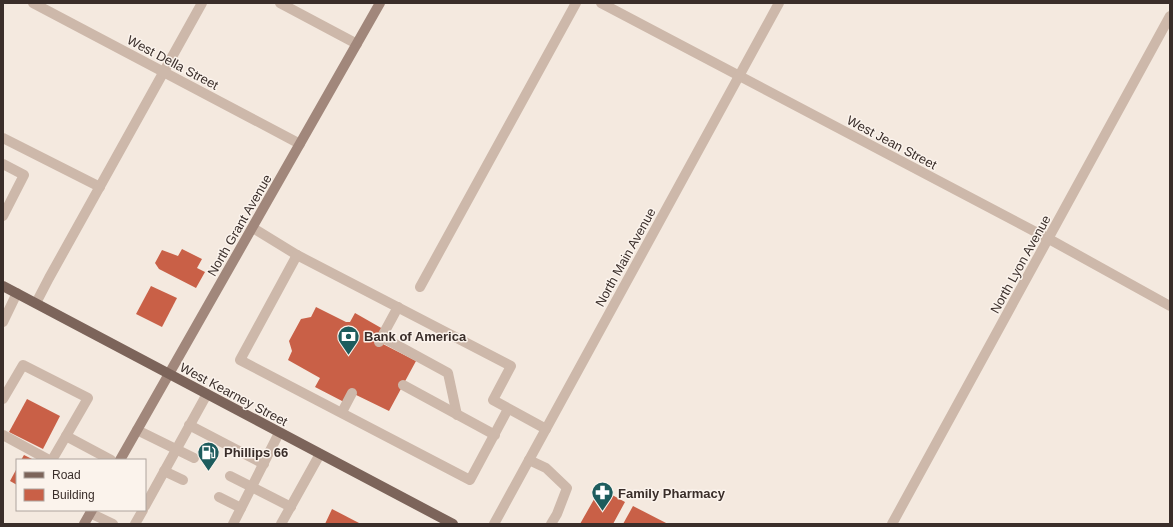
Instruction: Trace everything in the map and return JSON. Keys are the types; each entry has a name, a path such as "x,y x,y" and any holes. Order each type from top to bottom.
{"main road":[{"name":"North Grant Avenue","path":"121,459 380,3"},
{"name":"West Kearney Street","path":"3,286 453,524"},
{"path":"84,524 91,511"}],"street":[{"name":"West Della Street","path":"33,3 300,144"},
{"path":"36,303 48,278 202,3"},
{"path":"280,3 356,44"},
{"path":"420,287 576,3"},
{"name":"West Jean Street","path":"601,3 1049,239 1170,306"},
{"name":"North Main Avenue","path":"494,524 780,3"},
{"name":"North Lyon Avenue","path":"892,524 1170,16"},
{"path":"3,138 100,187"},
{"path":"3,164 24,175 3,216"},
{"path":"253,228 296,254 512,366 493,400 546,429"},
{"path":"296,254 240,360 470,480 508,409"},
{"path":"3,322 17,293"},
{"path":"398,307 381,339 448,373 457,415"},
{"path":"3,398 23,365 88,398 53,459"},
{"path":"403,385 495,435"},
{"path":"342,412 352,393"},
{"path":"146,504 207,394"},
{"path":"189,425 264,464"},
{"path":"137,430 194,458"},
{"path":"233,524 279,433"},
{"path":"3,436 47,459"},
{"path":"66,436 109,459"},
{"path":"282,524 320,454"},
{"path":"529,460 546,468 567,488 557,514 551,524"},
{"path":"164,471 183,480"},
{"path":"230,476 291,507"},
{"path":"219,497 241,508"},
{"path":"91,511 113,524"},
{"path":"136,524 142,511"}],"building":[{"path":"182,249 202,259 197,268 205,272 196,288 159,269 155,263 162,250 178,256"},
{"path":"151,286 177,298 162,327 136,314"},
{"name":"Bank of America","path":"316,307 346,322 350,322 355,313 383,329 379,342 416,361 389,411 350,392 344,402 315,387 320,378 288,360 292,351 289,341 301,319 311,317"},
{"path":"27,399 60,416 43,449 9,432"},
{"path":"24,455 32,459 22,459"},
{"path":"16,470 16,484 10,481"},
{"name":"Family Pharmacy","path":"603,490 625,502 613,524 580,524 597,494 600,496"},
{"path":"633,506 668,524 623,524"},
{"path":"332,509 361,524 325,524"}],"place":[{"name":"Bank of America","path":"348,356"},
{"name":"Phillips 66","path":"208,472"},
{"name":"Family Pharmacy","path":"603,512"}]}
